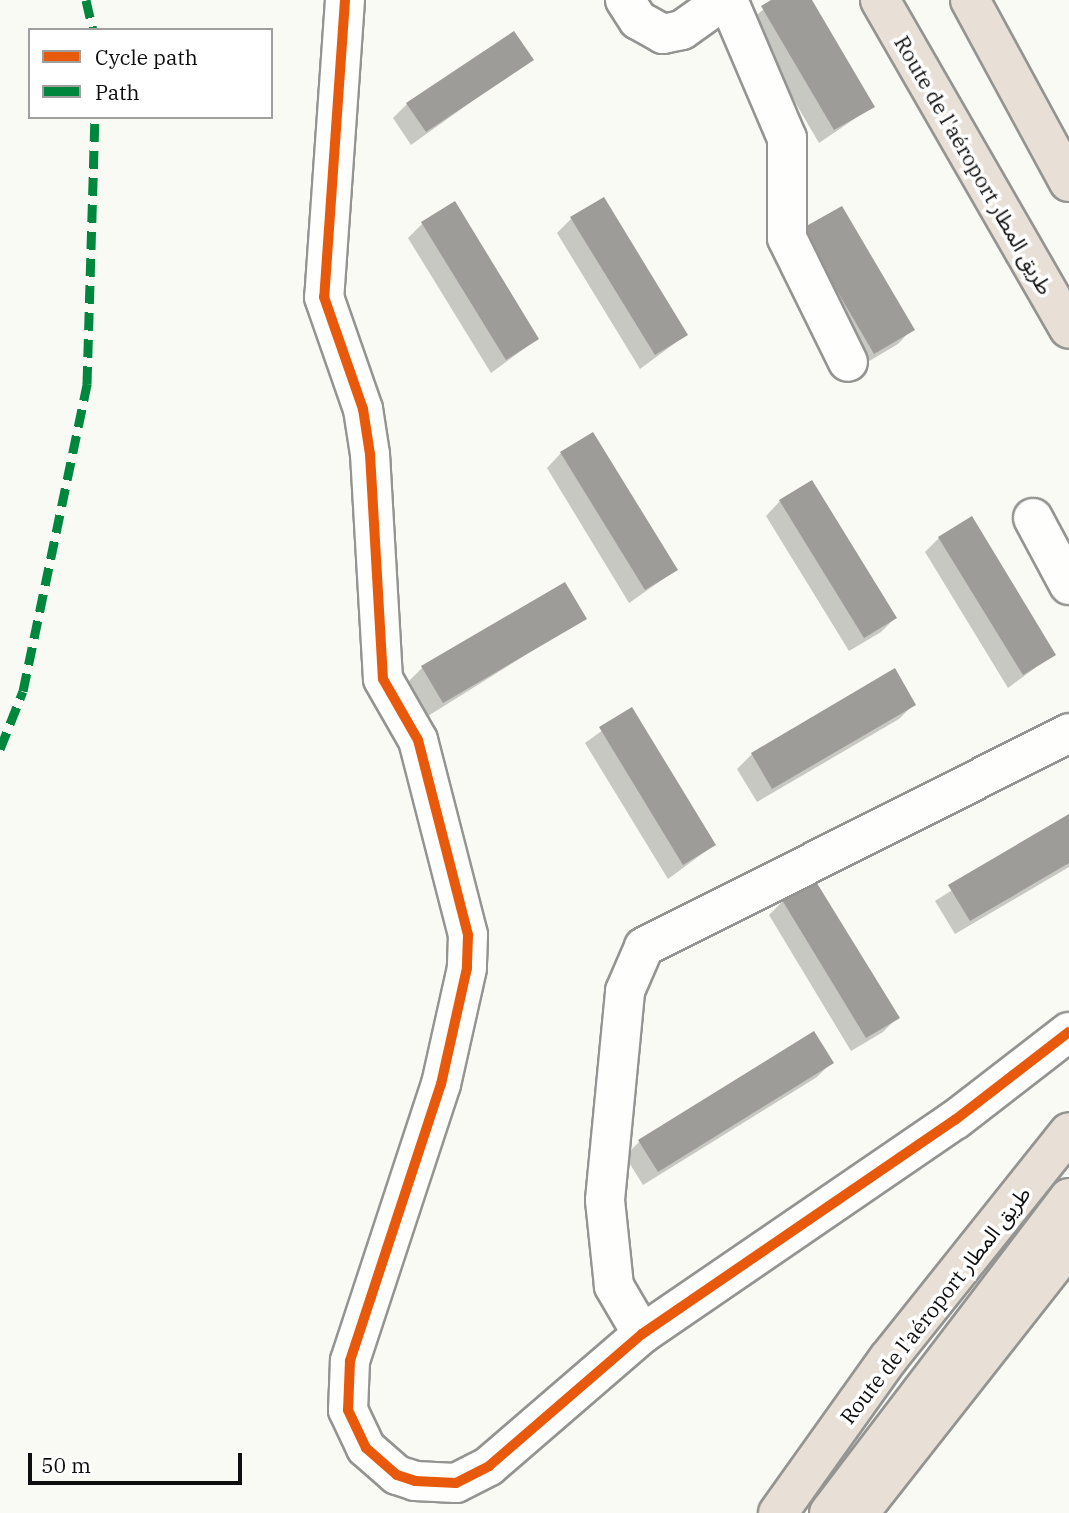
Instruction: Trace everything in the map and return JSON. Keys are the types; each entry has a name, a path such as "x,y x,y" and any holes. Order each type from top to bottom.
{"highway":[{"name":"Route de l'aéroport طريق المطار","path":"880,0 1069,329"},
{"path":"970,0 1069,182"},
{"name":"Route de l'aéroport طريق المطار","path":"778,1513 888,1359 1069,1132"},
{"name":"Route de l'aéroport طريق المطار","path":"829,1513 1069,1198"},
{"path":"859,1513 1069,1246"}],"street":[{"path":"345,0 324,297 363,409 370,454 383,679 418,740 468,935 467,968 441,1084 358,1328 348,1410 366,1448 397,1475 456,1483 500,1457 642,1334 955,1120 1069,1032"},
{"path":"625,0 638,20 663,34 682,30 726,0 787,138 787,238 848,362"},
{"path":"1033,518 1069,585"},
{"path":"642,1334 614,1286 605,1200 625,991 644,947 1069,733"}],"building":[{"path":"771,0 812,0 875,107 834,130 761,6"},
{"path":"514,31 534,60 426,132 406,103"},
{"path":"604,197 688,335 655,355 570,217"},
{"path":"455,201 539,339 506,360 421,222"},
{"path":"842,206 915,330 874,354 801,229"},
{"path":"593,432 678,570 645,590 560,452"},
{"path":"812,480 897,618 864,638 779,500"},
{"path":"972,516 1056,655 1023,675 938,537"},
{"path":"565,582 587,619 443,703 421,666"},
{"path":"895,668 916,705 772,789 751,753"},
{"path":"632,707 716,845 683,865 599,727"},
{"path":"1069,814 1069,863 970,921 948,885"},
{"path":"815,880 900,1018 866,1038 782,900"},
{"path":"814,1031 834,1063 658,1172 638,1140"}],"marked path":[{"path":"86,0 93,28"},
{"path":"0,749 23,691 87,384 95,119"}],"cycle path":[{"path":"345,0 324,297 363,409 370,454 383,679 418,740 468,935 467,968 441,1084 350,1361 348,1410 366,1448 397,1475 415,1481 456,1483 489,1466 642,1334 955,1120 1069,1032"}]}
